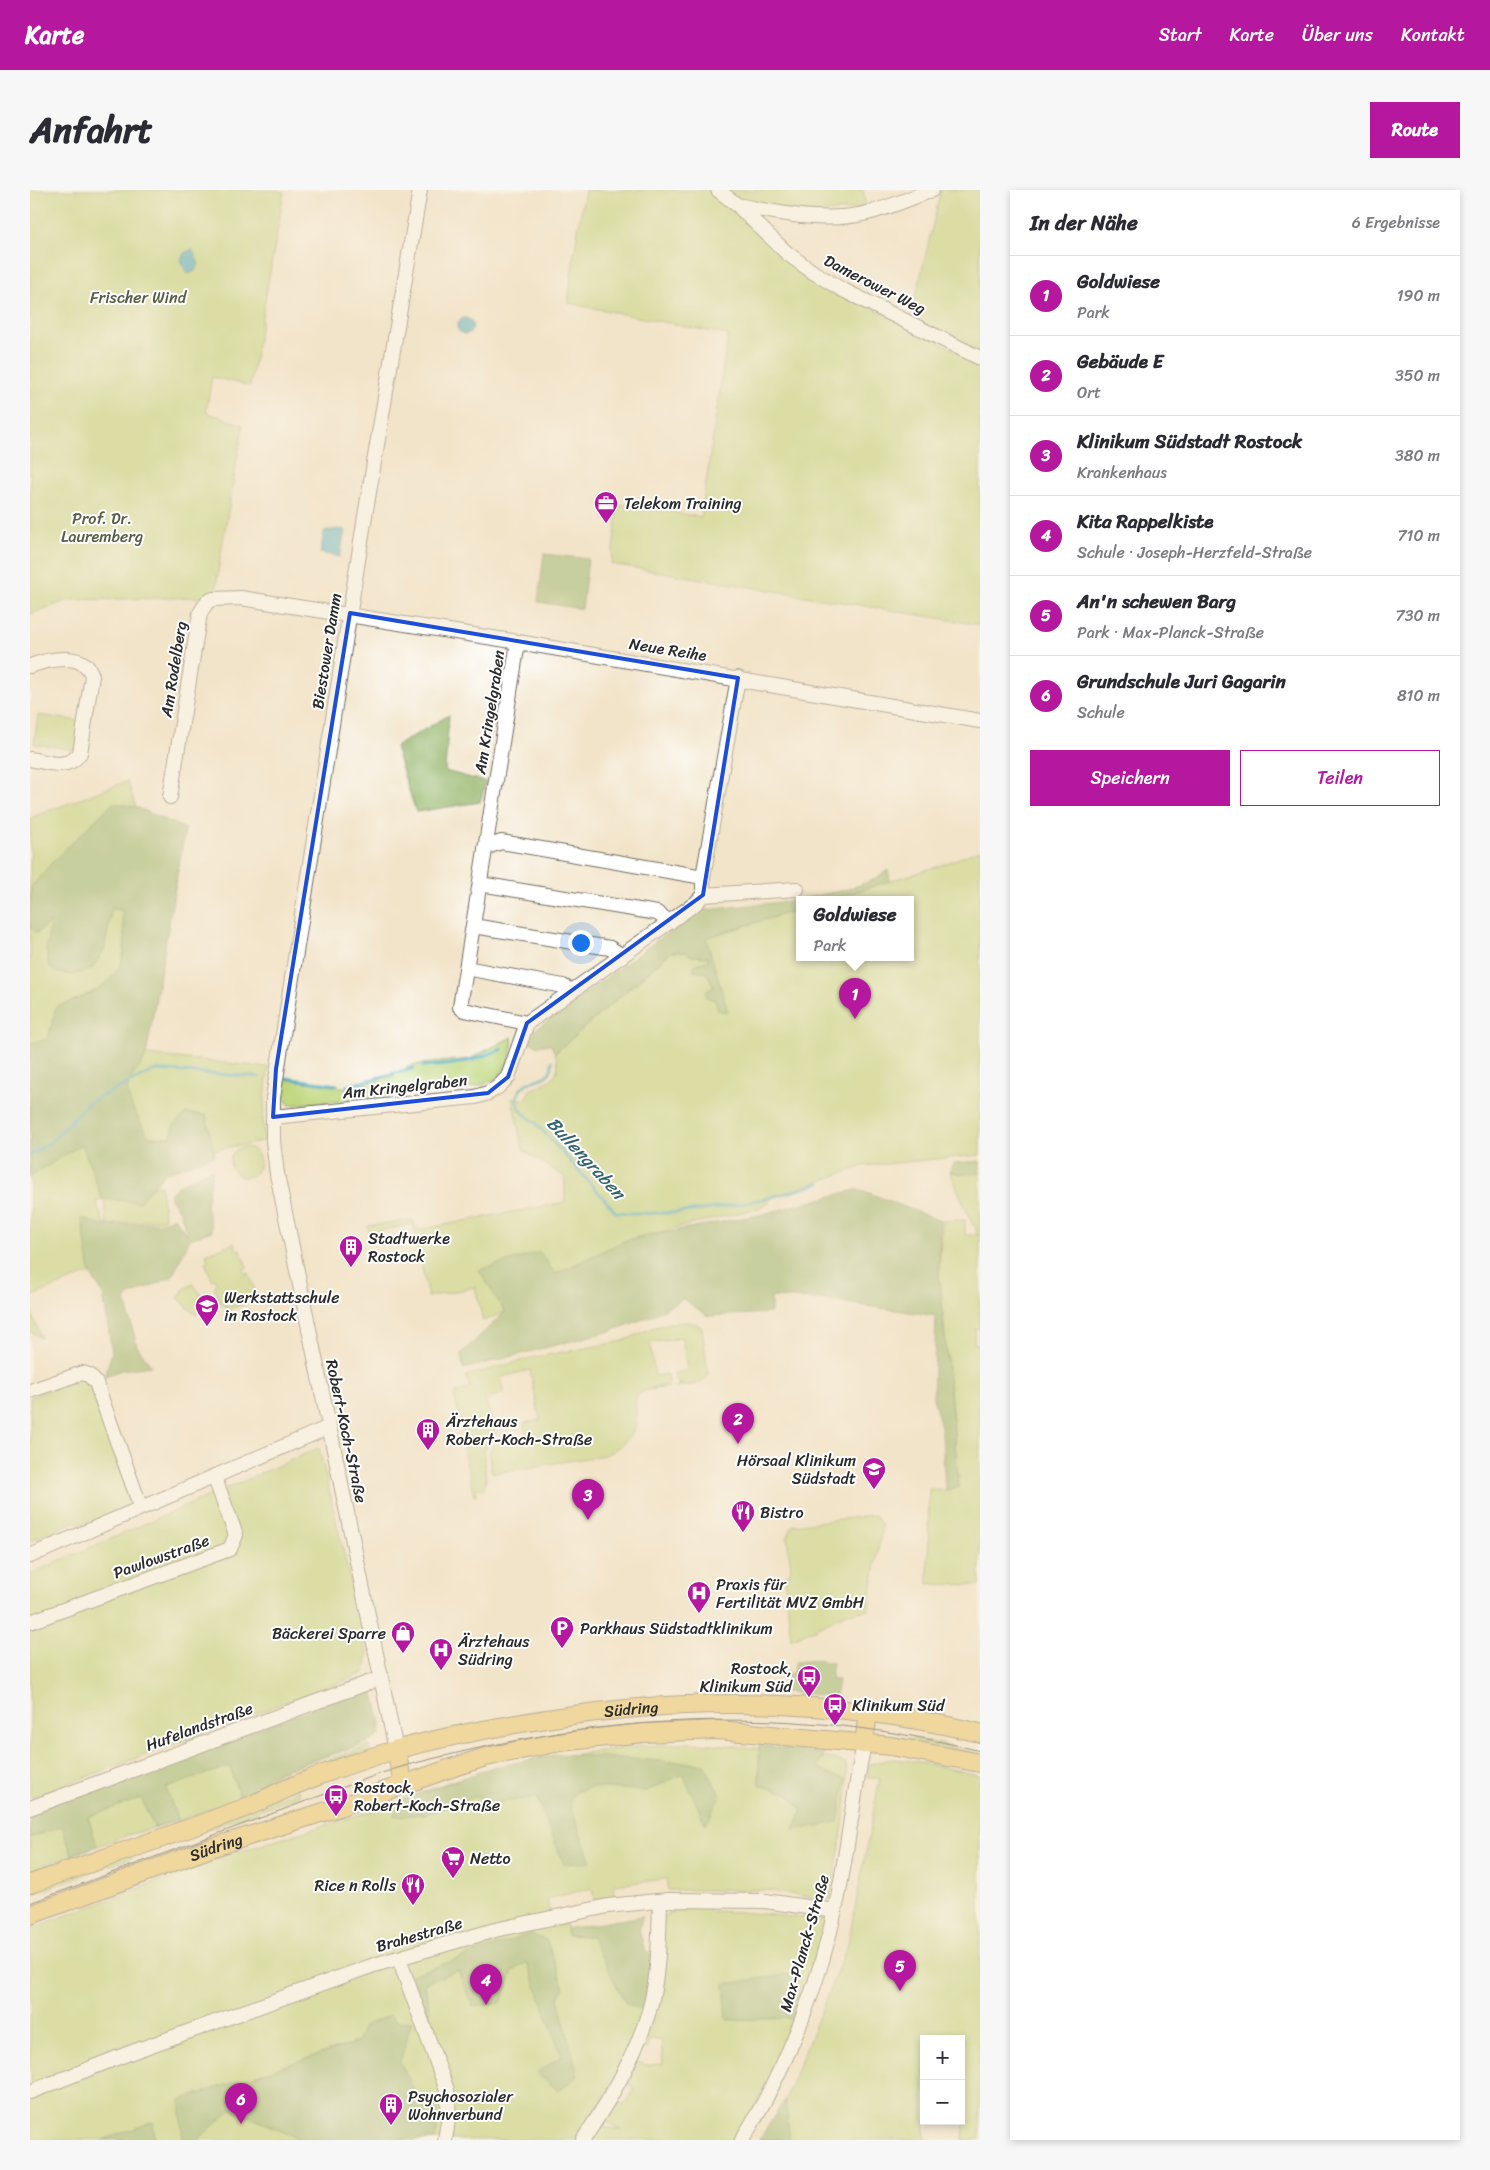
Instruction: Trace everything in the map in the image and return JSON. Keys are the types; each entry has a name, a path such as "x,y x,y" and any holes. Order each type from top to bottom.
{"main road":[{"name":"Südring","path":"30,1884 244,1808 292,1786 396,1750 498,1727 610,1709 692,1704 778,1704 868,1712 942,1724 980,1733"},
{"path":"864,1744 868,1712"},
{"name":"Südring","path":"30,1915 211,1848 403,1784 486,1757 560,1742 643,1732 718,1730 916,1750 980,1763"},
{"path":"396,1750 403,1784"}],"street":[{"name":"Biestower Damm","path":"273,1117 276,1069 420,190"},
{"name":"Damerower Weg","path":"718,190 737,205 788,254 814,272 841,289 980,358"},
{"path":"737,205 804,217 841,217 867,213 932,190"},
{"name":"Am Rodelberg","path":"170,797 200,613 207,602 220,598 241,598 350,614"},
{"name":"Neue Reihe","path":"350,614 738,678 980,721"},
{"name":"Am Kringelgraben","path":"273,1117 476,1097 488,1094 508,1077 527,1023 464,1010 460,1006 460,998 518,642"},
{"path":"30,666 47,660 71,660 85,663 90,669 92,676 80,753 76,759 61,764 30,759"},
{"path":"527,1023 696,904 703,895 703,878 738,678"},
{"path":"485,848 501,842 703,878"},
{"path":"480,884 657,913 670,922"},
{"path":"703,895 797,889"},
{"path":"473,926 610,948 622,956"},
{"path":"466,968 563,986 572,991"},
{"name":"Robert-Koch-Straße","path":"273,1117 273,1141 277,1174 396,1750"},
{"path":"30,1391 82,1373 89,1375 96,1383 141,1508"},
{"path":"30,1556 329,1427"},
{"name":"Pawlowstraße","path":"30,1622 230,1549 236,1535 214,1476"},
{"name":"Hufelandstraße","path":"30,1808 381,1678"},
{"name":"Max-Planck-Straße","path":"742,2140 770,2091 786,2057 810,1994 835,1911 850,1836 864,1744"},
{"name":"Brahestraße","path":"30,2092 61,2078 374,1965 522,1925 608,1906 660,1901 710,1899 764,1901 835,1911"},
{"path":"583,2140 616,2088 632,2055 648,2012 655,1976 660,1901"},
{"path":"400,1959 447,2090 449,2115 445,2140"}],"highlighted area":[{"path":"350,613 738,678 703,895 527,1023 508,1077 488,1093 273,1117 276,1069"}],"green space":[{"name":"Frischer Wind","path":"30,190 277,190 284,192 250,386 212,377 206,412 243,425 215,597 69,600 30,614"},
{"path":"585,190 707,190 736,213 800,271 980,363 980,625 611,564 619,504 701,517 728,335 568,303 574,253"},
{"path":"726,190 863,190 866,208 805,214 740,200"},
{"path":"941,190 980,190 980,354 911,317"},
{"path":"544,554 588,559 582,609 538,602"},
{"path":"38,715 80,721 76,750 34,744"},
{"path":"449,715 445,771 486,782 480,802 416,812 395,747"},
{"path":"127,781 136,807 185,829 146,1055 268,1067 263,1121 264,1141 140,1163 99,1190 102,1199 96,1201 120,1266 90,1273 30,1297 30,818"},
{"path":"113,803 136,807 185,829 146,1055 129,1082 129,1097 149,1137 171,1137 174,1125 186,1113 206,1115 215,1155 165,1173 139,1202 102,1199 82,1144 30,1177 30,1043 48,1039 56,1007 89,994 109,980 121,962 124,950 122,910 112,909 104,950 92,969 71,975 56,972 49,966 46,950 50,922 37,933 30,927 31,887 56,858"},
{"path":"980,850 980,1155 863,1166 771,1198 771,1200 759,1208 626,1240 505,1312 483,1321 475,1287 428,1297 413,1224 369,1233 368,1226 413,1220 418,1230 565,1202 565,1177 523,1150 512,1098 526,1100 530,1090 549,1081 553,1077 558,1067 555,1053 671,952 686,952 691,956 708,957 708,961 695,964 707,973 714,987 716,1001 727,1012 706,938 796,910 796,961 914,961 914,896 841,896 936,867"},
{"path":"888,870 890,881 841,896 815,896 845,890 871,881"},
{"path":"796,900 796,910 706,938 728,1012 718,1011 716,1001 706,997 707,990 714,987 707,973 693,970 695,964 708,961 708,957 691,956 686,952 671,952 555,1053 550,1044 538,1046 527,1041 531,1030 535,1030 697,911"},
{"path":"512,1037 512,1049 502,1072 493,1080 482,1085 406,1095 290,1105 282,1096 284,1079 348,1088 392,1076 413,1065 470,1059"},
{"path":"245,1147 251,1148 259,1156 259,1168 251,1176 245,1177 239,1176 231,1168 230,1162 231,1156 239,1148"},
{"path":"980,1161 980,1173 960,1174 950,1171 954,1163"},
{"path":"213,1169 206,1205 212,1231 190,1239 172,1277 130,1295 125,1300 137,1346 151,1366 121,1370 105,1376 112,1352 103,1294 90,1273 82,1219 107,1226 163,1222 174,1217 188,1236 180,1212 170,1198 170,1194 180,1184"},
{"path":"950,1171 960,1174 980,1173 980,1328 975,1329 974,1344 980,1344 980,1585 928,1584 929,1489 945,1490 959,1487 939,1274 942,1221 965,1220 965,1235 977,1235 975,1225 972,1224"},
{"path":"161,1185 164,1219 107,1225 103,1191"},
{"path":"859,1189 940,1221 939,1274 959,1487 945,1490 942,1431 933,1398 936,1316 819,1299 771,1297 771,1313 708,1316 683,1299 649,1317 614,1330 463,1369 461,1354 505,1312 479,1270 540,1252 555,1274 626,1240 759,1215"},
{"path":"234,1243 237,1250 240,1249 247,1267 244,1269 246,1274 249,1273 255,1291 253,1292 255,1300 227,1310 224,1303 221,1304 214,1286 217,1284 215,1279 212,1280 205,1262 208,1261 206,1254"},
{"path":"193,1284 200,1293 205,1307 196,1315 178,1298 184,1289"},
{"path":"30,1307 41,1338 30,1331"},
{"path":"689,1322 697,1324 702,1328 708,1374 706,1378 694,1385 674,1387 684,1384 678,1384 673,1373 687,1371 682,1338 650,1343 655,1376 667,1374 668,1385 651,1388 669,1387 647,1390 637,1395 635,1404 636,1420 633,1431 626,1441 605,1455 494,1473 491,1471 489,1454 492,1446 499,1442 500,1446 527,1441 524,1423 540,1420 530,1370 501,1377 503,1394 485,1398 495,1434 485,1448 486,1478 484,1489 476,1488 476,1496 474,1496 463,1448 466,1447 454,1394 470,1388 466,1376 531,1358 623,1341 652,1328 669,1323"},
{"path":"80,1379 91,1382 133,1499 129,1506 85,1525 76,1521 30,1541 30,1397"},
{"path":"319,1448 368,1656 364,1673 30,1798 30,1574"},
{"path":"875,1515 882,1526 868,1610 847,1613 791,1640 785,1580 791,1569 787,1538 793,1525"},
{"path":"817,1660 832,1663 831,1680 838,1680 835,1696 785,1692 785,1672 792,1674 795,1662"},
{"path":"372,1687 381,1723 380,1734 369,1742 279,1772 255,1792 240,1798 229,1766 166,1788 178,1821 154,1827 141,1798 88,1817 97,1846 72,1855 62,1826 30,1838 30,1812"},
{"path":"381,1723 380,1734 369,1742 279,1772 255,1792 178,1821 131,1834 30,1870 30,1812"},
{"path":"877,1734 933,1742 980,1754 881,1738"},
{"path":"689,1743 766,1749 826,1758 845,1763 847,1788 845,1807 830,1900 765,1890 668,1890 666,1879 614,1885 614,1896 594,1900 592,1888 547,1899 552,1927 565,1924 569,1935 591,1936 645,2010 628,2058 579,2140 30,2140 30,1929 225,1856 391,1805 454,1780 549,1758 630,1747"},
{"path":"759,1745 825,1754 817,1766 830,1775 846,1779 838,1822 794,1830 802,1810 787,1793 759,1785"},
{"path":"368,1746 370,1751 262,1795 283,1776"},
{"path":"559,1754 704,1764 720,1795 706,1825 683,1774 647,1791 591,1787 574,1793 569,1803 591,1862 564,1864 536,1797 489,1804 478,1796 425,1814 394,1816 400,1801 490,1768"},
{"path":"891,1759 914,1761 980,1775 980,2140 963,2140 966,2088 965,2035 920,2035 920,2125 925,2125 925,2140 759,2140 785,2100 848,1944 880,1778 867,1778 870,1764"},
{"path":"298,1790 300,1795 30,1895 30,1891"},
{"path":"304,1804 305,1807 293,1811 294,1814 187,1849"},
{"path":"708,1904 708,1911 803,1918 805,1911 827,1917 800,2003 765,2087 735,2140 589,2140 597,2126 621,2130 602,2118 615,2098 624,2105 635,2089 626,2081 637,2062 647,2065 663,2064 661,2040 648,2040 648,2048 644,2049 639,2045 664,1916 681,1908"},
{"path":"643,1916 639,1929 645,1951 652,1955 645,2010 626,2004 591,1936 568,1935 566,1929"},
{"path":"530,1934 547,1941 564,1988 558,1998 578,2076 559,2091 536,2073 562,2056 527,1962 513,1971 501,2003 473,2007 458,1970 425,1983 432,2033 409,1976"},
{"path":"798,1973 797,2018 727,2020 724,1984"},
{"path":"390,2015 397,2021 412,2021 400,2062 419,2100 437,2111 435,2140 302,2140 232,2109 197,2140 183,2140 180,2100 357,2042 364,2026"},
{"path":"785,2100 790,2140 759,2140"},
{"path":"153,2122 155,2140 102,2140"}],"water":[{"path":"192,249 199,264 194,272 187,274 181,260 184,253"},
{"path":"462,318 468,318 473,323 471,332 462,334 457,329 457,323"},
{"path":"345,530 340,557 320,553 324,531"}],"waterway":[{"path":"423,1066 463,1062 502,1049"},
{"name":"Bullengraben","path":"552,1061 551,1069 545,1077 527,1083 520,1090 517,1096 518,1106 525,1115 535,1122 616,1212 668,1213 720,1208 795,1191 820,1183"},
{"path":"347,1086 414,1068"},
{"path":"30,1155 51,1142 88,1103 155,1070 259,1077"},
{"path":"286,1078 337,1085"}],"tram line":[{"path":"30,1903 382,1773 470,1750 533,1737 661,1722 725,1720 790,1722 853,1727 917,1737 980,1751"}],"place":[{"name":"Telekom Training","path":"606,524"},
{"name":"Goldwiese","path":"855,1019"},
{"name":"Stadtwerke Rostock","path":"351,1268"},
{"name":"Werkstattschule in Rostock","path":"207,1327"},
{"name":"Gebäude E","path":"738,1444"},
{"name":"Ärztehaus Robert-Koch-Straße","path":"428,1451"},
{"name":"Hörsaal Klinikum Südstadt","path":"874,1490"},
{"name":"Klinikum Südstadt Rostock","path":"588,1520"},
{"name":"Bistro","path":"743,1533"},
{"name":"Praxis für Fertilität MVZ GmbH","path":"699,1614"},
{"name":"Parkhaus Südstadtklinikum","path":"562,1649"},
{"name":"Bäckerei Sparre","path":"403,1654"},
{"name":"Ärztehaus Südring","path":"441,1671"},
{"name":"Rostock, Klinikum Süd","path":"809,1698"},
{"name":"Klinikum Süd","path":"835,1726"},
{"name":"Rostock, Robert-Koch-Straße","path":"336,1817"},
{"name":"Netto","path":"453,1879"},
{"name":"Rice n Rolls","path":"413,1906"},
{"name":"An'n schewen Barg","path":"900,1991"},
{"name":"Kita Rappelkiste","path":"486,2005"},
{"name":"Grundschule Juri Gagarin","path":"241,2124"},
{"name":"Psychosozialer Wohnverbund","path":"391,2126"}],"park label":[{"name":"Prof. Dr. Lauremberg","path":"102,527"}]}
